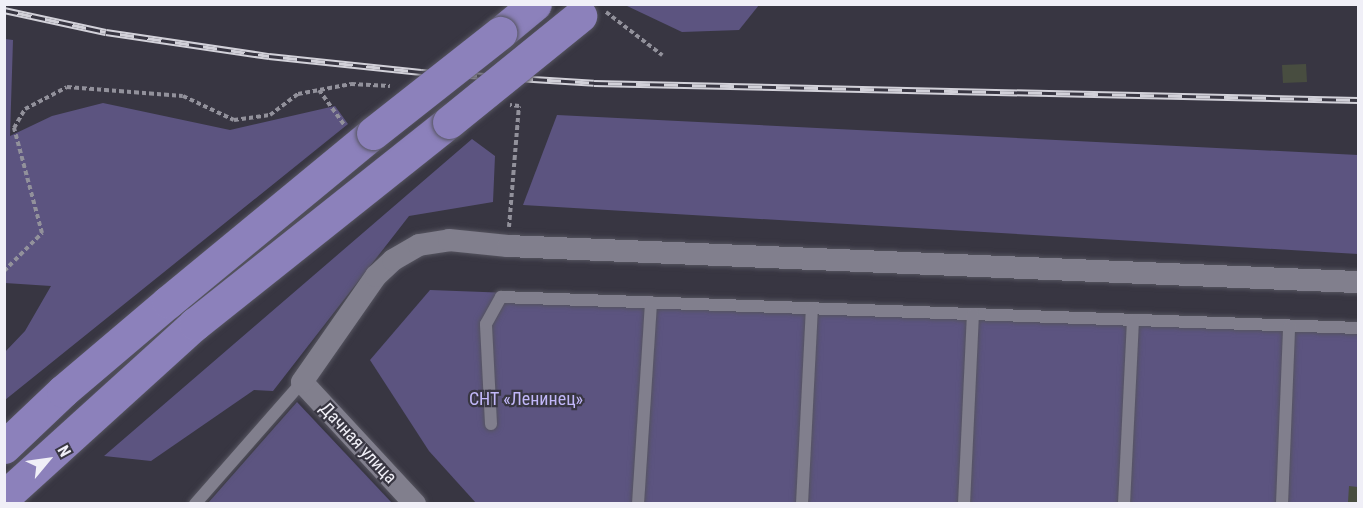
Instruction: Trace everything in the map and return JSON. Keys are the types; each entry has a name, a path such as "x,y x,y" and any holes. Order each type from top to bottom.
{"main road":[{"path":"4,447 63,391 168,302 535,4"},
{"path":"4,497 195,324 593,11"}],"street":[{"path":"302,382 362,294 393,260 419,244 448,240 508,246 1359,282"},
{"name":"Дачная улица","path":"302,382 415,504"}],"lane":[{"path":"490,424 486,324 501,297 1359,328"},
{"path":"638,504 651,302"},
{"path":"802,504 812,308"},
{"path":"964,504 973,314"},
{"path":"1124,504 1133,320"},
{"path":"1282,504 1289,326"},
{"path":"195,504 302,382"}],"path":[{"path":"593,11 662,55"},
{"path":"4,271 42,233 14,128 25,109 67,87 183,96 234,120 270,115 298,94 351,84 396,86"},
{"path":"319,90 366,139"},
{"path":"507,104 519,106 508,246"}],"green space":[{"path":"759,4 739,30 682,32 625,5"},
{"path":"5,39 13,40 10,136 52,116 103,103 230,130 335,106 348,124 5,400 5,352 25,331 51,286 5,283"},
{"path":"557,115 1358,155 1358,254 523,205"},
{"path":"472,139 495,156 493,202 409,216 273,391 254,390 151,461 104,456"},
{"name":"СНТ «Ленинец»","path":"430,290 1358,324 1358,503 476,503 429,451 370,360"},
{"path":"297,402 392,503 208,503"}],"building":[{"path":"1306,64 1307,82 1283,83 1282,65"},
{"path":"1349,486 1358,487 1358,503 1348,502"}],"railway":[{"path":"4,10 106,32 269,56 421,72 594,83 1358,100"}]}
